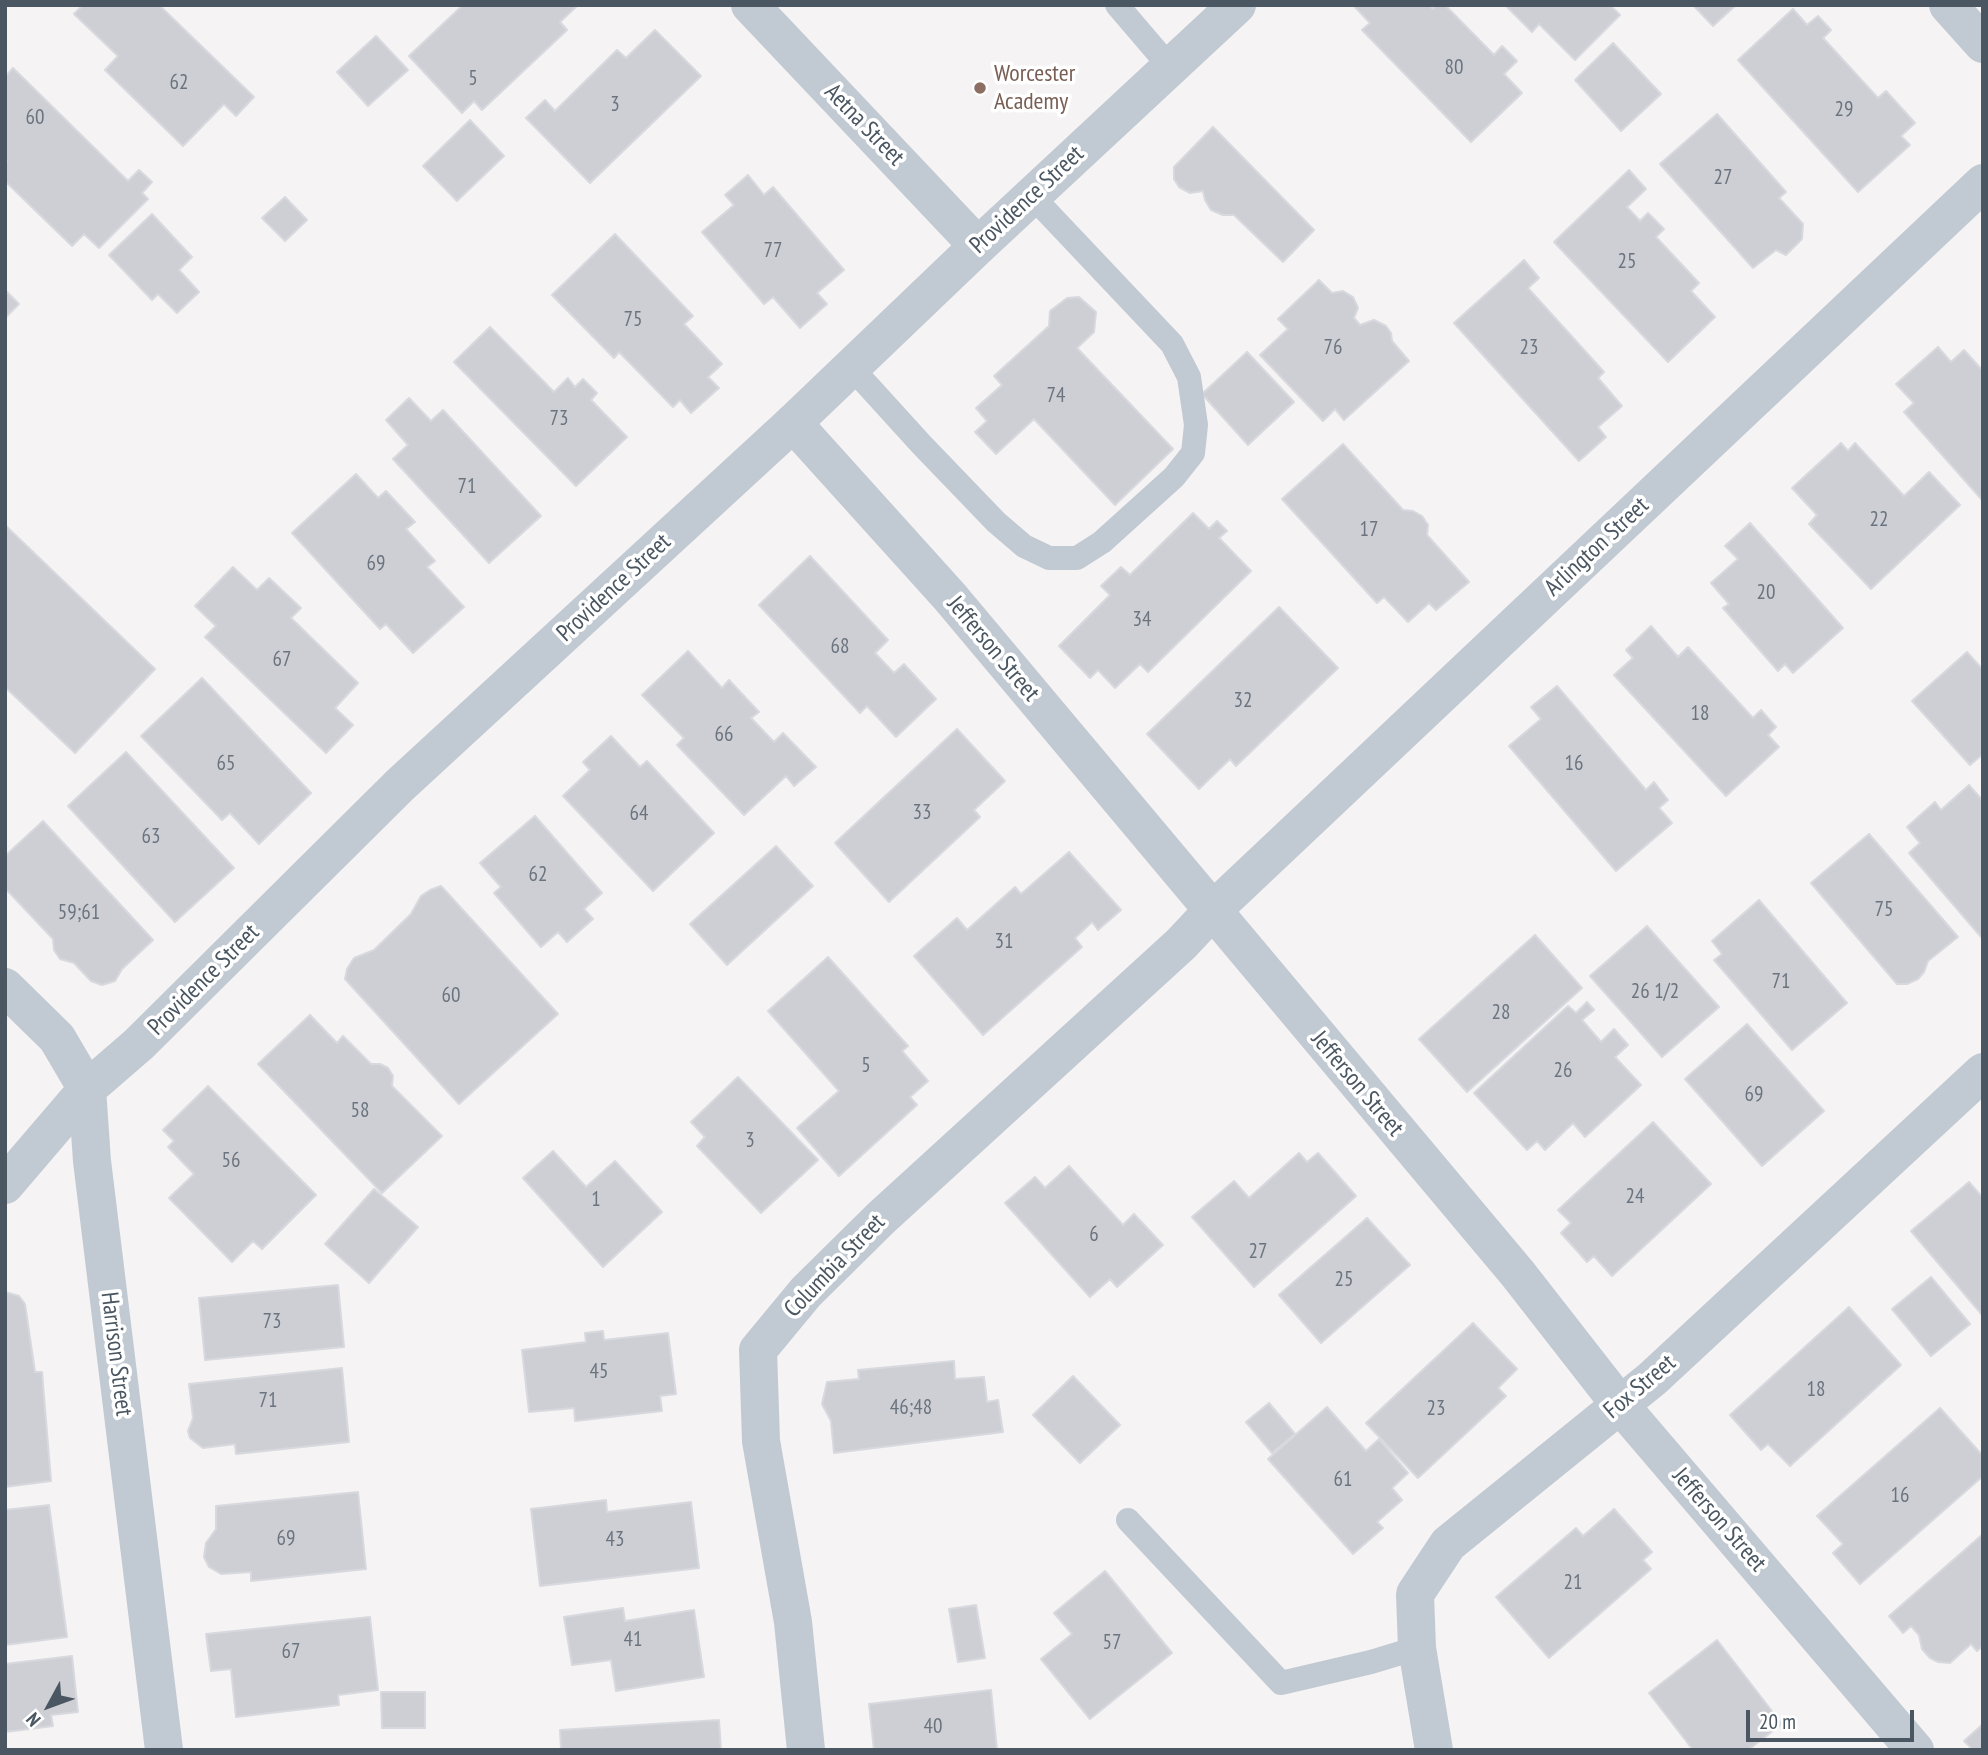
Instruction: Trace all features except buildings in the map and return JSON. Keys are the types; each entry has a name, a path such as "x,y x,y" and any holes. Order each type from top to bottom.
{"street":[{"name":"Aetna Street","path":"750,5 978,246"},
{"name":"Providence Street","path":"5,1185 87,1089 139,1044 400,785 793,423 1237,5"},
{"path":"1948,5 1983,44"},
{"name":"Arlington Street","path":"1212,911 1983,183"},
{"name":"Jefferson Street","path":"793,423 950,597 1518,1274 1621,1406 1915,1750"},
{"name":"Columbia Street","path":"806,1750 793,1622 761,1441 758,1350 806,1292 881,1219 1181,944 1212,911"},
{"name":"Harrison Street","path":"5,987 57,1038 87,1089 92,1161 164,1750"},
{"name":"Fox Street","path":"1434,1750 1417,1648 1415,1594 1448,1544 1585,1432 1621,1406 1983,1072"}],"lane":[{"path":"1117,5 1170,67"},
{"path":"851,367 996,522 1024,546 1049,558 1077,558 1102,542 1174,477 1193,453 1196,425 1189,377 1172,344 1032,196"},
{"path":"1128,1520 1281,1683 1417,1648"}],"place":[{"name":"Worcester Academy","path":"980,88"}]}
